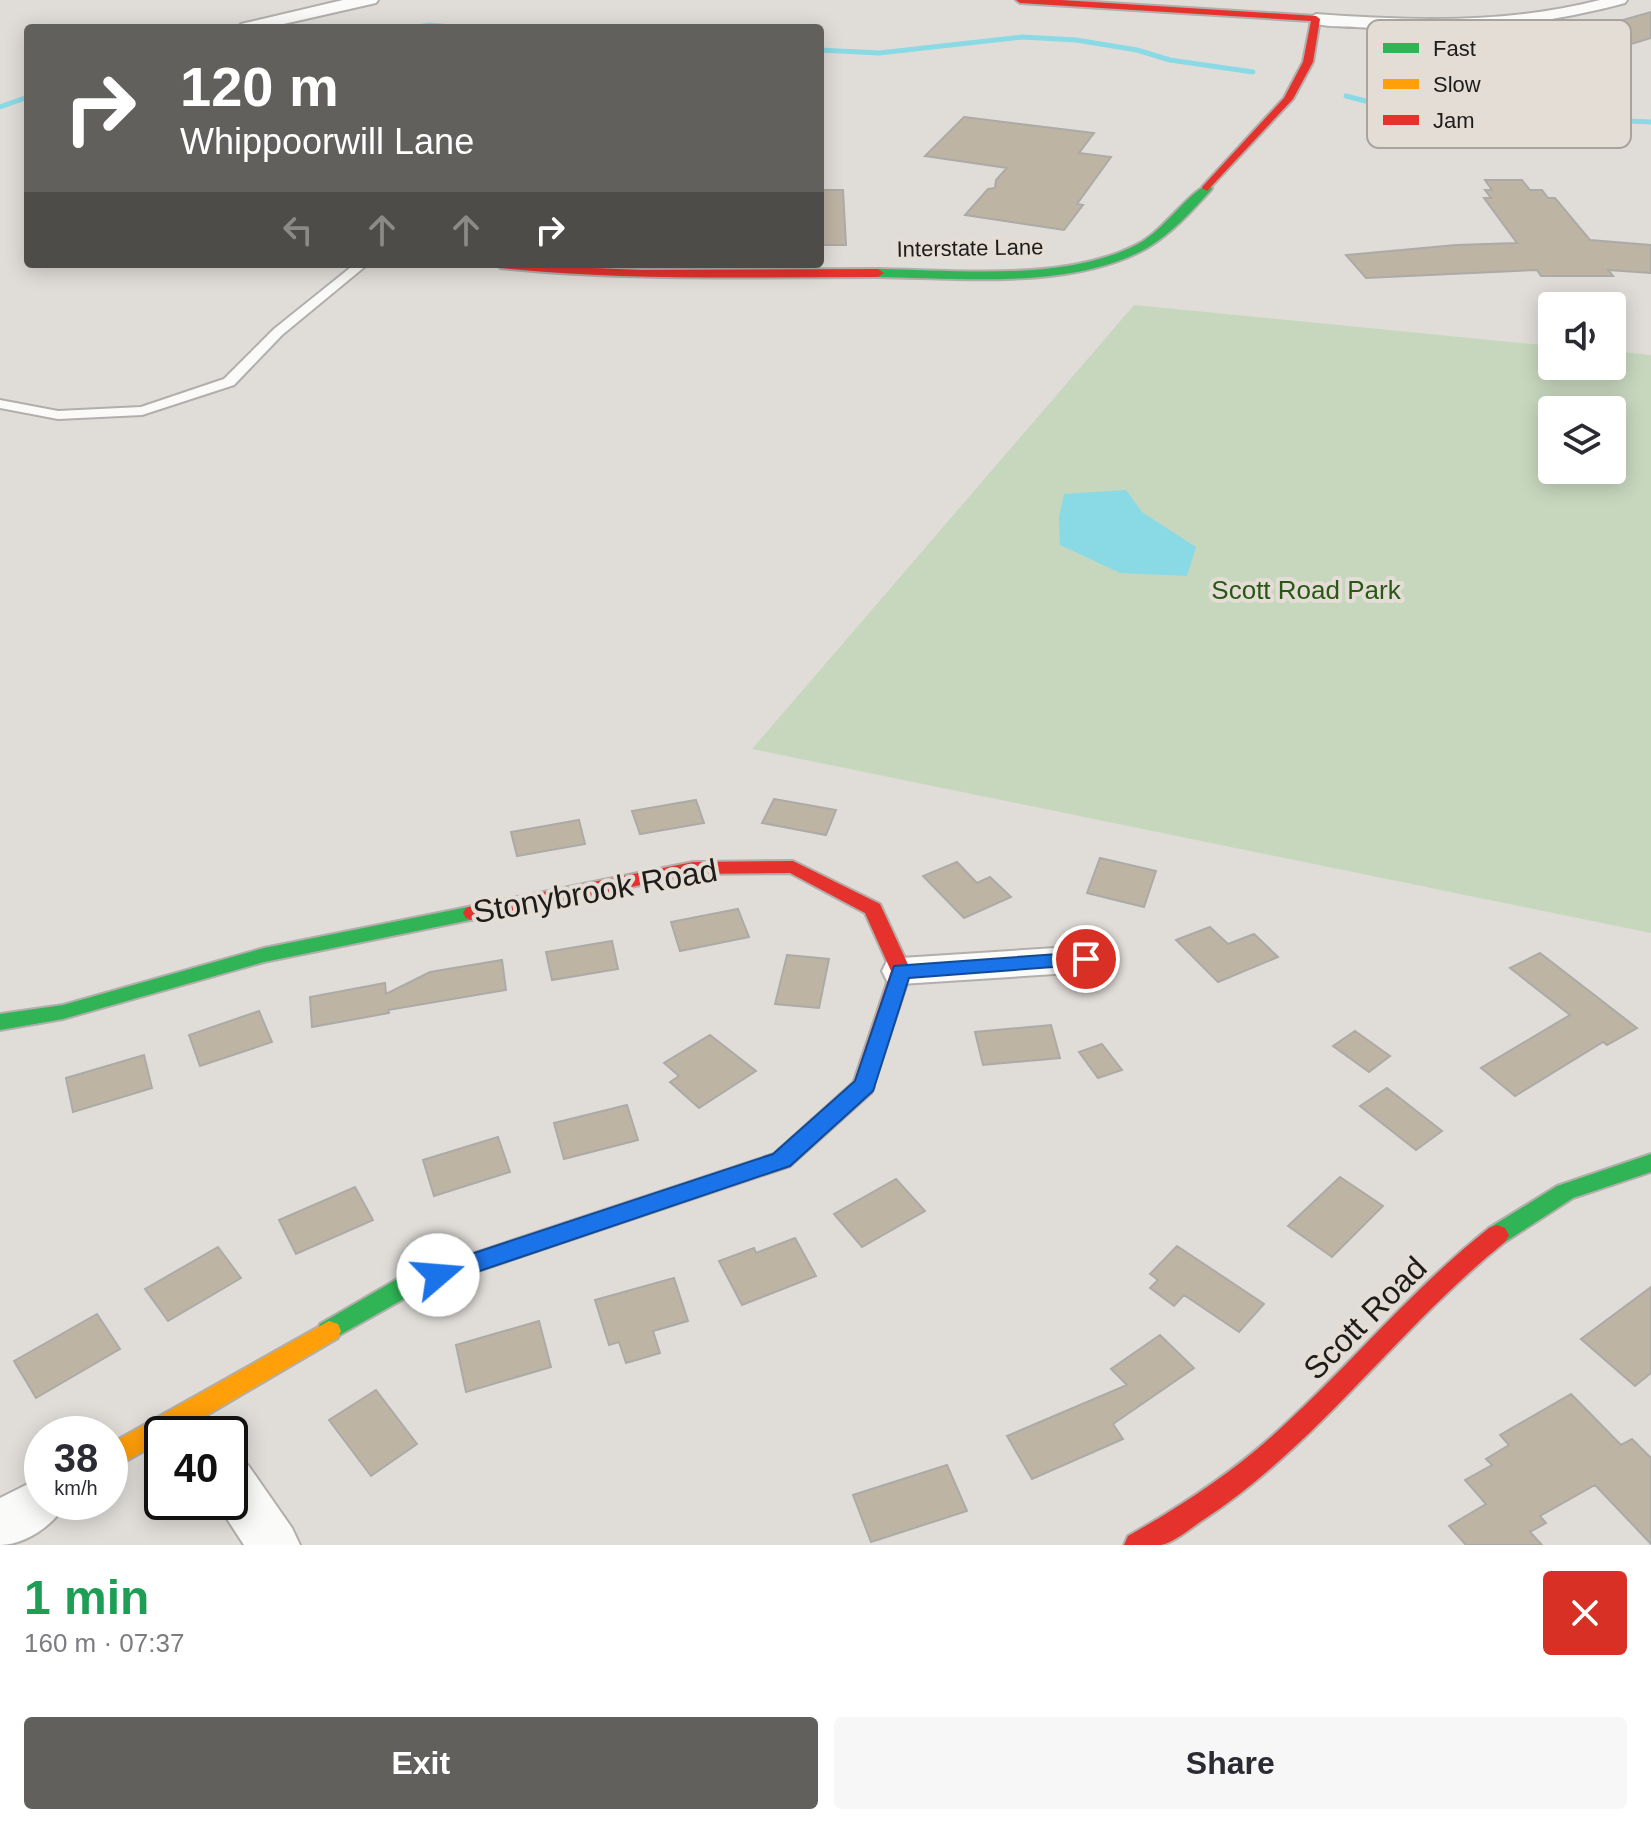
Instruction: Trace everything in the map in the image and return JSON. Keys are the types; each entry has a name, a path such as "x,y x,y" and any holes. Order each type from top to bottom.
{"street":[{"path":"262,24 370,0"},
{"path":"1020,0 1367,22"},
{"path":"1522,20 1619,0"},
{"name":"Interstate Lane","path":"532,268 648,273 994,273 1061,270 1120,256 1143,246 1193,204 1288,99 1308,62 1316,19"},
{"name":"Stonybrook Road","path":"0,1022 63,1012 264,955 693,868 793,867 873,909 901,971"},
{"path":"202,1416 408,1285 782,1160 865,1085 901,971 1086,959"},
{"name":"Scott Road","path":"1138,1545 1204,1505 1272,1452 1428,1295 1495,1235 1555,1197 1586,1183 1651,1163"},
{"path":"248,1507 274,1545"},
{"path":"0,1526 24,1511"}],"lane":[{"path":"0,404 58,415 142,411 229,382 278,332 357,268"}],"green space":[{"name":"Scott Road Park","path":"1134,305 1538,345 1538,380 1626,380 1626,352 1651,355 1651,933 752,749"}],"water":[{"path":"1126,490 1142,512 1196,547 1187,576 1120,573 1060,545 1059,517 1064,494"}],"building":[{"path":"1651,12 1651,38 1631,44 1631,20 1623,20"},
{"path":"964,117 1094,133 1079,153 1111,157 1077,204 1083,205 1064,230 965,215 988,189 995,188 996,180 1007,168 925,156"},
{"path":"1485,180 1522,180 1530,190 1542,190 1548,198 1555,198 1590,240 1651,245 1651,273 1608,270 1613,276 1541,276 1537,270 1366,278 1346,255 1517,243 1484,198 1491,198 1485,190 1492,190"},
{"path":"824,190 843,190 846,245 824,245"},
{"path":"774,799 836,810 826,835 762,823"},
{"path":"696,800 704,823 640,834 632,811"},
{"path":"579,820 585,844 517,856 511,832"},
{"path":"1100,858 1156,871 1144,907 1087,893"},
{"path":"957,862 977,883 990,877 1011,897 964,918 923,876"},
{"path":"738,909 749,937 680,951 671,922"},
{"path":"1210,927 1228,944 1254,934 1278,957 1218,982 1176,940"},
{"path":"612,941 618,969 552,980 546,952"},
{"path":"1540,953 1637,1028 1607,1045 1603,1042 1515,1096 1481,1068 1570,1015 1510,968"},
{"path":"787,955 829,959 819,1008 775,1004"},
{"path":"502,960 506,990 388,1010 389,1013 312,1027 310,997 385,983 386,994 430,972"},
{"path":"259,1011 272,1042 200,1066 189,1035"},
{"path":"1051,1025 1060,1058 983,1065 975,1032"},
{"path":"1355,1031 1390,1056 1369,1072 1333,1046"},
{"path":"710,1035 756,1071 699,1108 670,1082 679,1076 664,1063"},
{"path":"1102,1044 1122,1070 1098,1078 1079,1052"},
{"path":"144,1055 152,1088 73,1112 66,1078"},
{"path":"1387,1088 1442,1131 1416,1150 1360,1106"},
{"path":"627,1105 638,1140 564,1159 554,1123"},
{"path":"498,1137 510,1172 434,1196 423,1160"},
{"path":"1340,1177 1383,1206 1332,1257 1288,1226"},
{"path":"896,1179 925,1211 862,1247 834,1214"},
{"path":"355,1187 373,1220 296,1254 279,1220"},
{"path":"795,1238 816,1276 742,1305 719,1261 754,1248 756,1253"},
{"path":"1177,1246 1264,1304 1239,1332 1184,1295 1174,1306 1150,1288 1158,1280 1150,1274"},
{"path":"218,1247 241,1278 168,1321 145,1289"},
{"path":"674,1278 688,1321 653,1331 660,1353 626,1363 619,1342 609,1345 595,1300"},
{"path":"1651,1287 1651,1373 1635,1386 1581,1339"},
{"path":"97,1314 120,1349 36,1398 14,1361"},
{"path":"539,1321 551,1367 466,1392 456,1345"},
{"path":"1160,1335 1194,1368 1113,1424 1123,1439 1032,1479 1007,1436 1127,1385 1111,1369"},
{"path":"376,1390 417,1444 371,1476 329,1420"},
{"path":"1571,1394 1621,1445 1632,1439 1651,1458 1651,1544 1595,1485 1540,1516 1546,1523 1530,1532 1542,1545 1466,1545 1449,1526 1486,1504 1465,1480 1492,1465 1486,1459 1509,1445 1500,1435"},
{"path":"947,1465 967,1511 871,1542 853,1495"}],"waterway":[{"path":"824,50 879,53 1022,37 1076,40 1137,50 1170,60 1253,72"},
{"path":"1346,96 1367,101"},
{"path":"0,107 24,98"},
{"path":"1631,121 1651,122"}],"traffic: fast":[{"path":"878,273 1053,271 1119,257 1161,233 1207,188"},
{"path":"0,1022 63,1012 264,955 473,913"},
{"path":"329,1331 408,1285 782,1160 863,1087"},
{"path":"1497,1235 1565,1192 1651,1163"}],"traffic: slow":[{"path":"128,1448 329,1331"}],"traffic: jam":[{"path":"1020,0 1316,19 1308,62 1288,99 1207,188"},
{"path":"539,268 642,274 878,273"},
{"path":"473,913 693,868 793,867 873,909 901,971 863,1087"},
{"path":"1138,1545 1179,1521 1274,1451 1318,1410 1442,1281 1497,1235"}],"route":[{"path":"438,1275 782,1160 865,1085 901,971 1086,959"}]}
